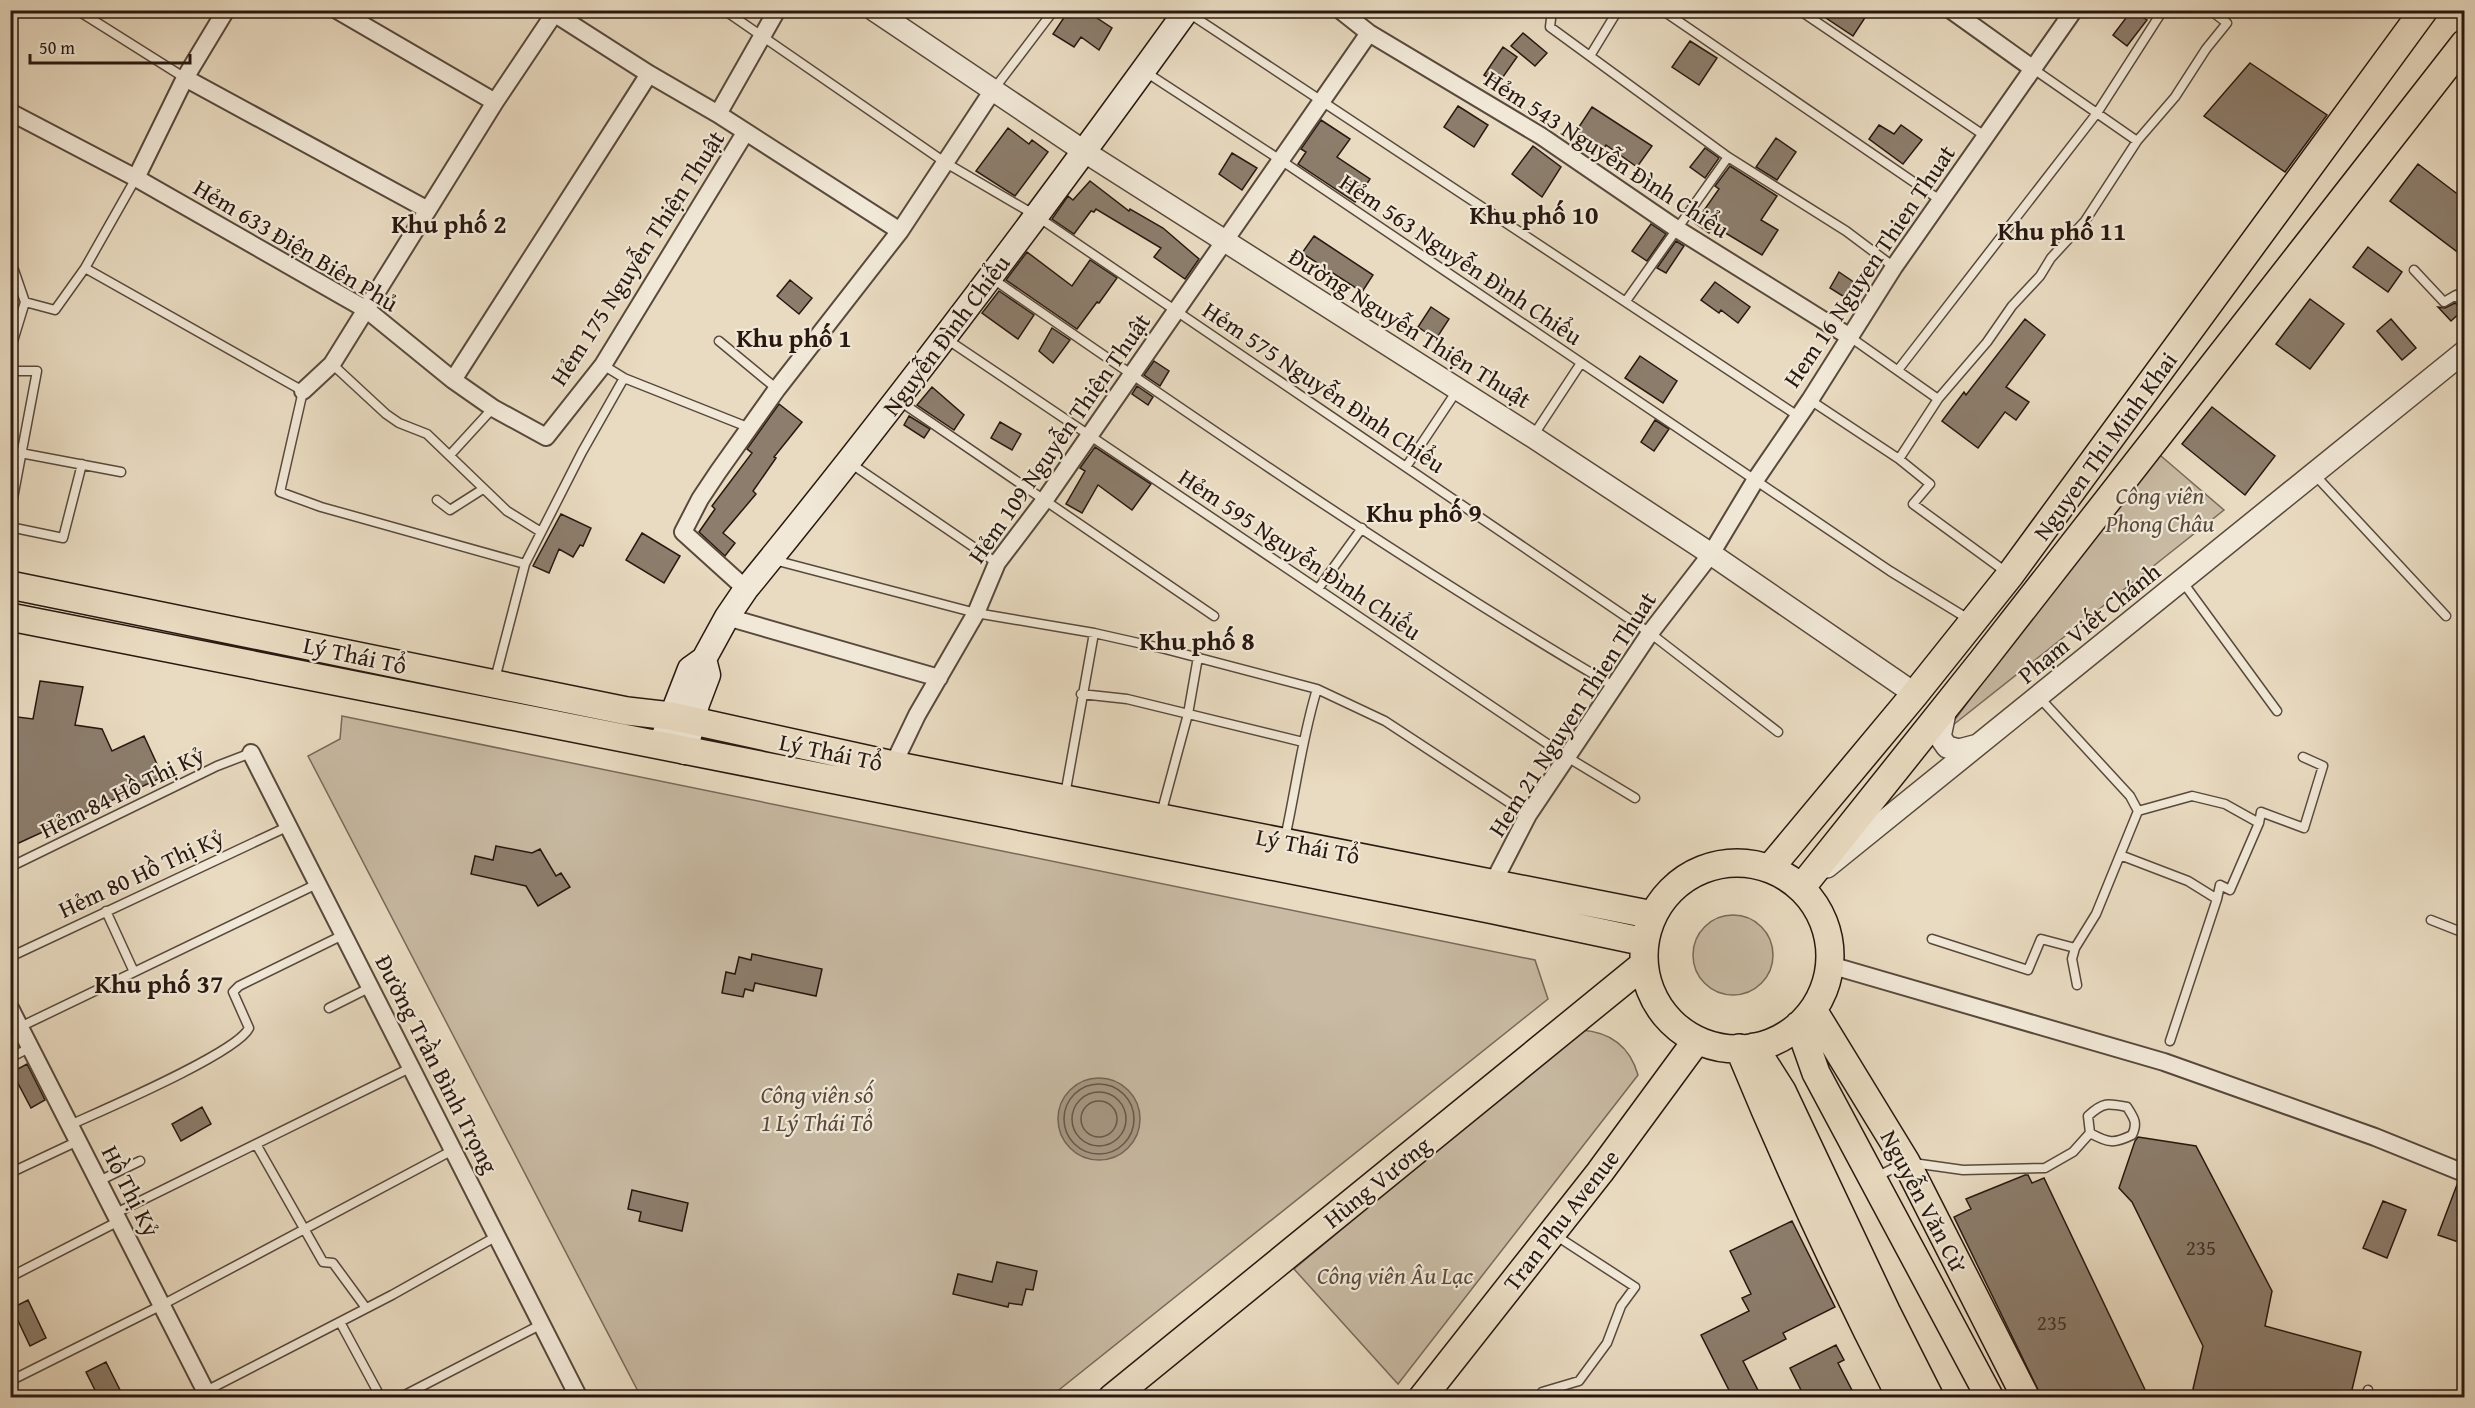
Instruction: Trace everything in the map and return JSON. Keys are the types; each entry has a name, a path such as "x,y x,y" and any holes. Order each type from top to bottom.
{"main road":[{"name":"Nguyen Thi Minh Khai","path":"1770,868 1916,694 2010,575 2424,10"},
{"name":"Nguyễn Đình Chiểu","path":"673,749 682,719 708,675 704,659 727,616 746,589 898,400 1035,215 1085,152 1187,11"},
{"name":"Nguyen Thi Minh Khai","path":"1801,888 1947,706 2464,44"},
{"name":"Lý Thái Tổ","path":"10,585 627,711 682,719 893,765 930,786 1489,909 1644,954"},
{"name":"Lý Thái Tổ","path":"10,617 673,749 930,786 1064,798 1653,915"},
{"path":"1731,863 1770,868 1801,888 1824,921 1830,943 1827,981 1806,1018 1775,1040 1747,1048 1725,1048 1697,1040 1682,1031 1658,1005 1649,989 1644,954 1653,915 1670,891 1693,873 1712,866 1731,863"},
{"name":"Hùng Vương","path":"1113,1397 1644,954"},
{"name":"Nguyễn Văn Cừ","path":"1806,1018 1906,1162 2026,1398"},
{"name":"Nguyễn Văn Cừ","path":"1806,1018 1816,1073 1990,1398"},
{"name":"Tran Phu Avenue","path":"1422,1398 1552,1233 1697,1040"},
{"path":"1747,1048 1761,1102 1854,1307 1901,1398"},
{"path":"1747,1048 1782,1091 1886,1311 1930,1398"},
{"path":"1969,1357 1998,1343"}],"street":[{"path":"136,178 185,78 226,10"},
{"path":"337,10 495,102"},
{"name":"Hẻm 175 Nguyễn Thiện Thuật","path":"718,114 777,10"},
{"name":"Đường Nguyễn Thiện Thuật","path":"874,10 1085,152 1533,437 1711,554 1916,694"},
{"path":"1951,10 2032,68"},
{"name":"Hem 16 Nguyen Thien Thuat","path":"1711,554 1756,479 1810,400 1894,267 2074,10"},
{"path":"303,391 332,364 552,12 649,74 718,114 900,231"},
{"name":"Hẻm 543 Nguyễn Ðình Chiểu","path":"1348,12 1369,33 1541,136 1677,229 1850,337"},
{"name":"Hẻm 109 Nguyễn Thiện Thuật","path":"893,765 916,715 976,612 997,563 1044,501 1369,33"},
{"path":"453,380 649,74"},
{"path":"185,78 428,210"},
{"path":"746,589 683,532 700,499 777,389 900,231 993,90"},
{"name":"Hẻm 633 Ðiện Biên Phủ","path":"10,112 136,178 367,310 453,380 493,408 546,437"},
{"name":"Hẻm 175 Nguyễn Thiện Thuật","path":"546,437 603,364 745,133"},
{"name":"Phạm Viết Chánh","path":"1801,888 2464,352"},
{"name":"Hem 21 Nguyen Thien Thuat","path":"1489,909 1493,883 1528,815 1650,633 1711,554"},
{"path":"727,616 939,678"},
{"path":"1947,706 1940,737 1947,747 1959,750 1978,745"},
{"name":"Đường Trần Bình Trọng","path":"251,753 579,1398"},
{"path":"1830,965 2164,1062 2375,1137 2464,1173"},
{"name":"Hồ Thị Kỷ","path":"10,1008 208,1396"}],"lane":[{"path":"77,10 185,78"},
{"name":"Hẻm 575 Nguyễn Ðình Chiểu","path":"724,10 946,163 1035,215 1650,633 1778,732"},
{"path":"1552,10 1550,27 1728,157 1846,231 1894,267"},
{"path":"1590,56 1618,10"},
{"path":"1662,10 1940,200"},
{"path":"1799,10 1985,136"},
{"path":"1898,370 2097,113 2163,10"},
{"path":"1899,459 1938,399 1987,342 2012,306 2040,276 2051,258 2085,221 2137,141 2175,97 2206,49 2227,23 2210,10"},
{"path":"1187,11 1798,416"},
{"path":"993,90 1051,12"},
{"path":"2032,68 2137,141"},
{"name":"Hẻm 563 Nguyễn Ðình Chiểu","path":"1143,71 1282,161 1890,571 1972,621"},
{"path":"1626,301 1728,157"},
{"path":"25,302 55,310 85,268 136,178"},
{"path":"10,268 14,270 25,302 10,351"},
{"path":"85,268 303,391 280,492 321,507 525,564"},
{"path":"2414,270 2444,302 2456,295 2464,304"},
{"path":"990,277 1362,528 1496,616 1614,687"},
{"path":"1850,337 1938,399"},
{"name":"Hẻm 595 Nguyễn Ðình Chiểu","path":"945,338 1567,757 1635,798"},
{"path":"719,341 777,389"},
{"path":"1533,437 1581,363"},
{"path":"332,364 386,414 399,423 427,434 507,511 542,532"},
{"path":"603,364 624,378 750,428"},
{"path":"10,370 37,371 10,514"},
{"path":"494,684 525,564 582,452 624,378"},
{"path":"1406,467 1458,389"},
{"path":"898,400 1214,616"},
{"path":"1810,400 1899,459 1930,484 1913,504 2010,575"},
{"path":"450,455 493,408"},
{"path":"10,451 121,472"},
{"path":"849,462 997,563"},
{"path":"10,527 63,538 82,464"},
{"path":"2314,474 2446,616"},
{"path":"436,501 450,510 483,489"},
{"path":"1318,590 1362,528"},
{"path":"771,559 976,612 1094,633 1198,657 1317,689 1385,721 1528,815"},
{"path":"2182,580 2277,711"},
{"path":"1064,798 1081,694 1094,633"},
{"path":"1160,817 1188,714 1198,657"},
{"path":"1284,842 1303,741 1317,689"},
{"path":"1081,694 1127,699 1303,741"},
{"path":"2038,696 2130,796 2138,812 2096,914 2075,948 2072,959 2077,985"},
{"name":"Hẻm 84 Hồ Thị Kỷ","path":"10,867 217,766 251,753"},
{"path":"2170,1041 2220,885 2230,890 2259,823 2261,812 2304,828 2323,766 2303,757"},
{"path":"2138,812 2192,796 2225,804 2259,823"},
{"name":"Hẻm 80 Hồ Thị Kỷ","path":"10,957 106,910 290,826"},
{"path":"2120,855 2188,881 2217,899"},
{"path":"20,1027 319,883"},
{"path":"106,910 134,972"},
{"path":"2431,920 2464,933"},
{"path":"70,1125 219,1054 246,1035 249,1028 233,992 239,986 345,934"},
{"path":"1932,939 2028,970 2041,939 2075,948"},
{"path":"329,1008 371,987"},
{"path":"10,1058 30,1047"},
{"path":"10,1276 256,1144 412,1067"},
{"path":"1871,1179 1906,1162 1963,1170 2045,1168 2073,1152 2090,1132 2088,1116 2099,1105 2112,1104 2127,1107 2135,1118 2136,1127 2132,1135 2118,1142 2104,1141 2090,1132"},
{"path":"10,1173 79,1141"},
{"path":"256,1144 323,1262 333,1263 366,1308"},
{"path":"10,1381 162,1305 454,1149"},
{"path":"99,1181 140,1161"},
{"path":"1542,1392 1579,1382 1607,1344 1621,1306 1635,1287 1552,1233"},
{"path":"208,1396 497,1235"},
{"path":"340,1322 381,1398"},
{"path":"399,1398 543,1324"}],"green space":[{"name":"Công viên Phong Châu","path":"2154,450 2224,510 1948,729"},
{"name":"Công viên số 1 Lý Thái Tổ","path":"342,716 1535,960 1548,999 1050,1397 641,1397 308,756 340,739"},
{"path":"1733,915 1748,918 1761,927 1770,940 1773,955 1770,970 1761,983 1748,992 1733,995 1718,992 1705,983 1696,970 1693,955 1696,940 1705,927 1718,918"},
{"name":"Công viên Âu Lạc","path":"1581,1030 1601,1034 1618,1043 1630,1056 1638,1075 1398,1384 1294,1269"}],"water":[{"path":"1099,1078 1115,1081 1128,1090 1137,1103 1140,1119 1137,1135 1128,1148 1115,1157 1099,1160 1083,1157 1070,1148 1061,1135 1058,1119 1061,1103 1070,1090 1083,1081"}],"building":[{"path":"1069,10 1098,10 1094,16 1112,28 1099,50 1081,37 1074,47 1053,34"},
{"path":"1814,10 1870,10 1853,36"},
{"path":"2132,10 2147,20 2127,46 2113,35"},
{"path":"1523,33 1547,53 1535,66 1511,46"},
{"path":"1690,41 1717,58 1699,85 1672,67"},
{"path":"1503,47 1517,57 1498,84 1484,75"},
{"path":"2250,63 2327,115 2285,172 2204,116"},
{"path":"1458,106 1488,125 1474,147 1444,127"},
{"path":"1592,107 1652,146 1637,167 1606,145 1601,153 1573,136"},
{"path":"1321,120 1350,139 1337,157 1370,179 1355,202 1298,164 1306,152 1301,149"},
{"path":"1879,125 1894,134 1901,125 1922,140 1903,164 1869,139"},
{"path":"1008,128 1029,144 1032,140 1048,152 1015,196 976,171"},
{"path":"1776,138 1796,152 1777,180 1756,167"},
{"path":"1533,146 1561,167 1542,197 1512,174"},
{"path":"1705,148 1719,158 1705,178 1690,167"},
{"path":"1232,153 1257,168 1242,190 1219,174"},
{"path":"2418,164 2464,199 2464,257 2390,201"},
{"path":"1730,166 1777,196 1761,220 1778,230 1762,255 1714,226 1709,233 1695,223 1719,189 1715,186"},
{"path":"1090,181 1129,211 1130,209 1163,228 1199,259 1185,279 1154,257 1161,248 1096,209 1094,212 1091,211 1074,234 1052,219 1068,196 1073,200"},
{"path":"1651,224 1666,234 1647,261 1632,251"},
{"path":"1314,236 1373,275 1362,292 1302,253"},
{"path":"1676,241 1684,246 1666,273 1657,268"},
{"path":"2368,247 2402,272 2388,292 2353,267"},
{"path":"1027,252 1072,286 1090,260 1117,278 1077,329 1006,280"},
{"path":"1839,272 1858,285 1849,300 1830,288"},
{"path":"790,280 812,298 799,314 777,296"},
{"path":"1715,282 1750,307 1738,323 1721,310 1719,313 1701,300"},
{"path":"999,291 1034,315 1018,339 982,313"},
{"path":"2310,299 2344,324 2310,369 2276,344"},
{"path":"2455,303 2463,310 2451,321 2438,307 2445,308"},
{"path":"1431,307 1449,319 1436,339 1418,327"},
{"path":"2025,319 2045,335 2006,387 2029,402 2016,420 2005,412 1978,448 1942,421 1964,392 1966,395"},
{"path":"2391,319 2416,348 2402,360 2377,331"},
{"path":"1052,328 1070,340 1053,363 1039,351"},
{"path":"1640,356 1677,381 1663,403 1625,378"},
{"path":"1154,361 1169,371 1160,386 1144,375"},
{"path":"1137,386 1153,397 1148,405 1132,394"},
{"path":"932,387 964,415 954,430 917,405"},
{"path":"779,404 802,422 774,457 776,458 753,491 756,494 723,533 735,543 725,556 699,532 715,509 712,506 752,453 747,449"},
{"path":"2212,407 2275,456 2245,495 2182,444"},
{"path":"909,416 930,429 924,438 904,425"},
{"path":"1655,420 1669,429 1654,451 1641,442"},
{"path":"1000,422 1021,434 1012,450 991,438"},
{"path":"1095,447 1151,484 1132,510 1098,485 1082,513 1066,504 1085,471 1080,468"},
{"path":"561,514 591,528 583,546 580,545 573,557 559,549 549,573 533,566"},
{"path":"642,533 680,556 664,583 626,560"},
{"path":"40,681 83,687 75,725 102,729 112,751 144,736 163,777 10,847 10,716 33,719"},
{"path":"496,846 532,853 540,849 556,876 561,873 570,887 538,906 526,886 471,874 475,856 493,860"},
{"path":"752,954 822,969 816,996 755,983 753,991 745,989 743,997 722,993 726,972 735,974 739,957 751,960"},
{"path":"27,1064 45,1100 31,1108 12,1072"},
{"path":"202,1107 211,1124 181,1141 172,1124"},
{"path":"2138,1137 2196,1146 2272,1291 2265,1326 2361,1352 2350,1398 2198,1398 2193,1389 2203,1346 2132,1202 2119,1188"},
{"path":"2028,1175 2032,1183 2044,1178 2149,1398 2042,1398 1954,1217 1971,1209 1966,1199"},
{"path":"2458,1182 2464,1183 2464,1244 2438,1235"},
{"path":"632,1190 688,1203 682,1231 639,1221 641,1212 628,1209"},
{"path":"2383,1201 2406,1210 2387,1258 2363,1248"},
{"path":"1792,1221 1835,1307 1783,1333 1786,1339 1743,1361 1762,1398 1733,1398 1701,1335 1749,1311 1742,1298 1751,1294 1730,1251"},
{"path":"997,1262 1037,1271 1033,1290 1026,1289 1022,1305 1009,1303 1008,1307 953,1294 958,1274 992,1282"},
{"path":"28,1300 46,1338 30,1346 12,1308"},
{"path":"1836,1345 1844,1360 1838,1363 1856,1398 1805,1398 1790,1368"},
{"path":"106,1362 124,1398 99,1398 86,1372"}],"district":[{"name":"Khu phố 10","path":"1534,214"},
{"name":"Khu phố 2","path":"449,223"},
{"name":"Khu phố 11","path":"2062,230"},
{"name":"Khu phố 1","path":"794,337"},
{"name":"Khu phố 9","path":"1424,512"},
{"name":"Khu phố 8","path":"1197,640"},
{"name":"Khu phố 37","path":"159,983"}]}
